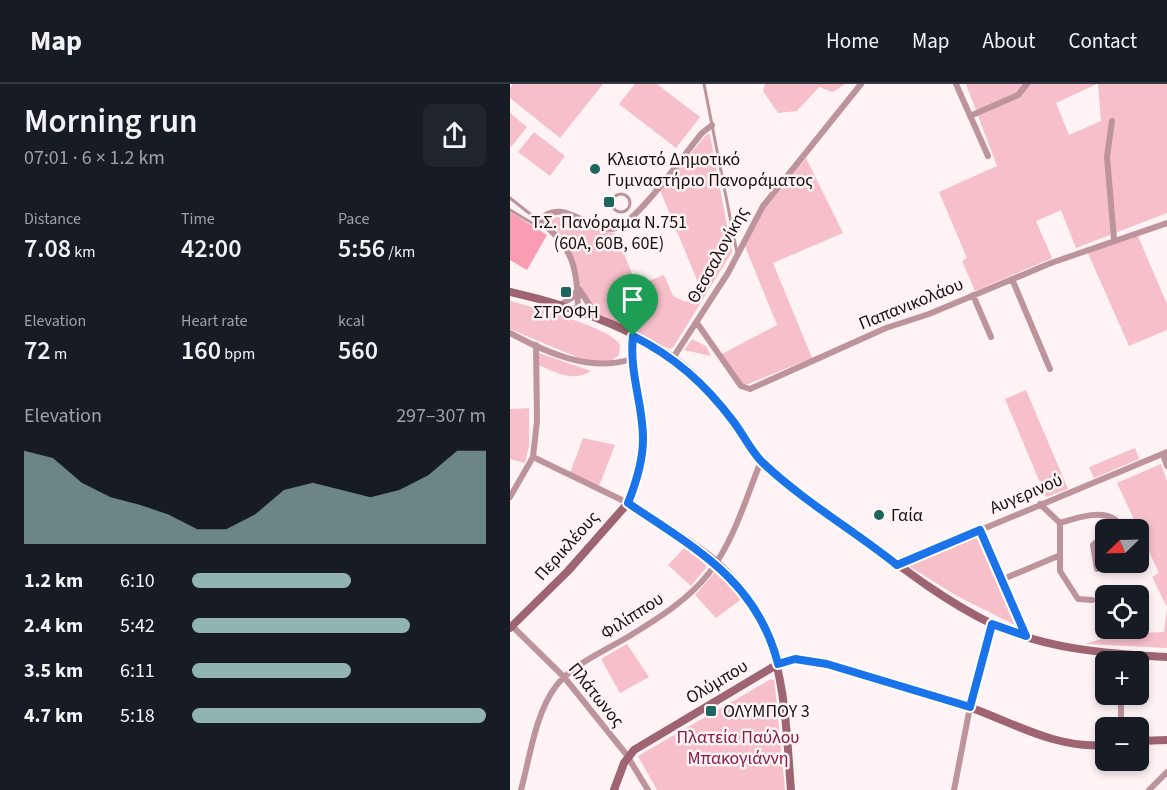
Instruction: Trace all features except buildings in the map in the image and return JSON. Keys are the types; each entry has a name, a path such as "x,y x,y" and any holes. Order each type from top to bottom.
{"street":[{"name":"Θεσσαλονίκης","path":"673,358 697,323 766,201 861,84"},
{"path":"956,84 988,156"},
{"path":"970,116 1018,95 1027,84"},
{"path":"1112,121 1107,157 1114,239"},
{"path":"578,312 578,288 566,246 542,223 554,212 571,215 606,228 615,228 628,220 702,133 712,125"},
{"name":"Παπανικολάου","path":"697,323 734,377 741,386 748,389 886,328 1114,239 1167,223"},
{"path":"1012,279 1050,369"},
{"path":"560,306 573,297 578,288"},
{"path":"578,288 598,318"},
{"path":"510,292 598,318 673,358 700,381 734,422 761,461 809,501 842,522 897,565 992,624 1026,636 1083,650 1167,657"},
{"path":"973,295 991,337"},
{"path":"510,333 536,345 595,365 613,365 631,359"},
{"name":"Περικλέους","path":"511,627 568,571 628,503 635,486 643,439 631,359 633,336"},
{"path":"510,497 533,457 537,421 536,345"},
{"path":"1165,453 1167,466"},
{"name":"Αυγερινού","path":"897,565 1165,453"},
{"path":"533,457 628,503 716,562 759,615 770,636 778,664 791,790"},
{"name":"Φιλίππου","path":"521,790 545,708 554,689 564,678 679,602 699,585 716,562 734,529 761,461"},
{"path":"1040,504 1060,524 1058,556 1060,571 1072,593 1078,599 1092,600"},
{"path":"1060,524 1076,518 1105,515 1116,519"},
{"path":"980,530 1026,636"},
{"path":"1001,580 1058,556"},
{"path":"954,790 970,707 992,624"},
{"name":"Πλάτωνος","path":"511,627 564,678 628,757 648,790"},
{"name":"Ολύμπου","path":"628,757 638,748 778,664 795,659 827,664 970,707 1047,738 1073,745 1095,745"},
{"path":"1149,741 1167,740"},
{"path":"614,790 628,757"},
{"path":"1149,790 1167,772"}],"lane":[{"path":"704,84 737,255"},
{"path":"618,195 625,196 630,201 624,212 618,212 613,206 614,198 618,195"},
{"path":"510,198 542,223 537,226 510,210"},
{"path":"624,212 628,220"}],"green space":[{"path":"513,84 603,84 560,138 510,98 510,88"},
{"path":"635,84 657,84 700,117 676,148 619,104"},
{"path":"765,84 845,84 833,92 819,87 797,111 778,113 763,91"},
{"path":"966,84 1097,84 1056,103 1069,135 1101,121 1098,84 1167,84 1167,213 1076,248 1061,210 1036,221 1052,258 975,291 962,261 967,258 939,192 997,166"},
{"path":"510,113 527,127 511,147 510,145"},
{"path":"534,132 565,156 550,176 518,152"},
{"path":"707,134 710,135 732,252 670,349 600,315 580,287 566,241 550,222 553,218 558,217 616,234 637,286 664,275 673,296 686,302 699,285 660,190"},
{"path":"806,158 843,233 773,263 812,358 743,386 720,355 777,325 745,246 767,205"},
{"path":"1137,234 1167,304 1167,330 1129,346 1087,251"},
{"path":"510,301 570,318 602,331 614,338 620,345 619,355 606,364 579,358 510,329"},
{"path":"692,339 706,346 711,356 684,350"},
{"path":"539,353 591,371 578,376 558,373 538,365"},
{"path":"1026,390 1068,489 1046,497 1005,399"},
{"path":"529,408 529,446 525,463 510,459 510,409"},
{"path":"583,438 615,445 599,486 570,473"},
{"path":"1135,448 1139,459 1094,478 1089,467"},
{"path":"1161,464 1167,481 1167,607 1152,577 1159,573 1149,552 1149,519 1134,519 1117,483"},
{"path":"978,534 1017,626 957,596 907,565"},
{"path":"685,547 708,565 691,586 668,565"},
{"path":"716,571 743,598 716,618 695,595"},
{"path":"1167,608 1167,648 1085,644 1102,639 1149,639 1149,633 1164,632"},
{"path":"627,644 649,677 620,693 601,659"},
{"name":"Πλατεία Παύλου Μπακογιάννη","path":"771,679 774,680 775,687 785,790 657,790 638,756"}],"shaded area":[{"path":"510,212 547,235 527,270 510,260"}],"place":[{"name":"Κλειστό Δημοτικό Γυμναστήριο Πανοράματος","path":"595,169"},
{"name":"Τ.Σ. Πανόραμα Ν.751 (60A, 60B, 60E)","path":"609,202"},
{"name":"ΣΤΡΟΦΗ","path":"566,292"},
{"name":"Γαία","path":"879,515"},
{"name":"ΟΛΥΜΠΟΥ 3","path":"711,711"}],"route":[{"path":"633,336 673,358 700,381 734,422 761,461 809,501 842,522 897,565 980,530 1026,636 992,624 970,707 837,666 795,659 778,664 770,636 759,615 716,562 628,503 635,486 643,439 631,359 633,336"}]}
